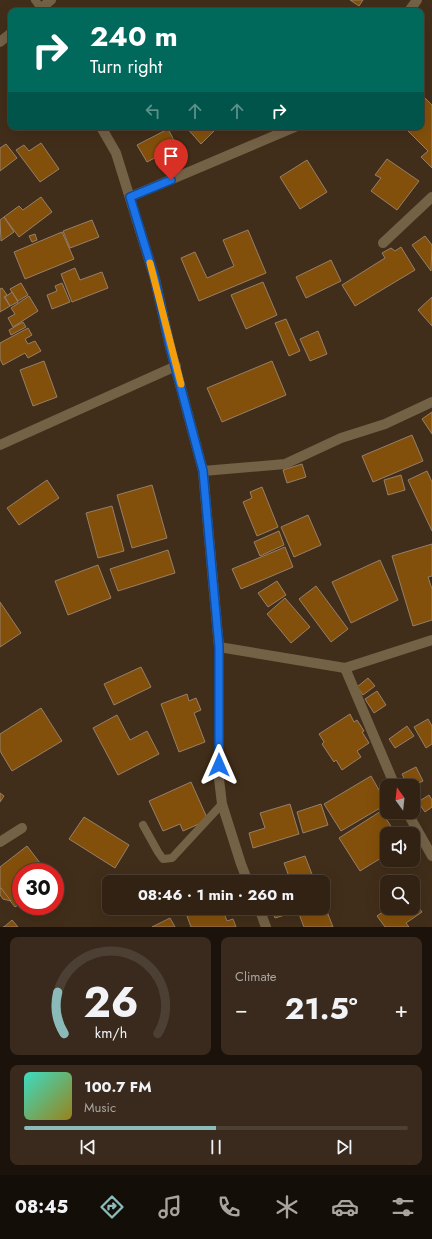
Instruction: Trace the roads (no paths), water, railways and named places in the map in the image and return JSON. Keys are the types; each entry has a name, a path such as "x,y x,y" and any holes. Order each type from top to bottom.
{"street":[{"path":"39,8 51,0"},
{"path":"0,42 8,35"},
{"path":"103,130 116,153 155,279 170,347 203,471 219,647 219,779 222,804 245,875"},
{"path":"130,197 288,130"},
{"path":"383,243 432,197"},
{"path":"0,445 176,366"},
{"path":"203,471 285,464 341,438 385,424 432,402"},
{"path":"219,647 345,668 432,640"},
{"path":"345,668 392,779"},
{"path":"411,819 432,856"},
{"path":"0,842 22,828"},
{"path":"262,915 266,927"}],"lane":[{"path":"143,825 158,852 164,858 172,858 222,804"}]}
